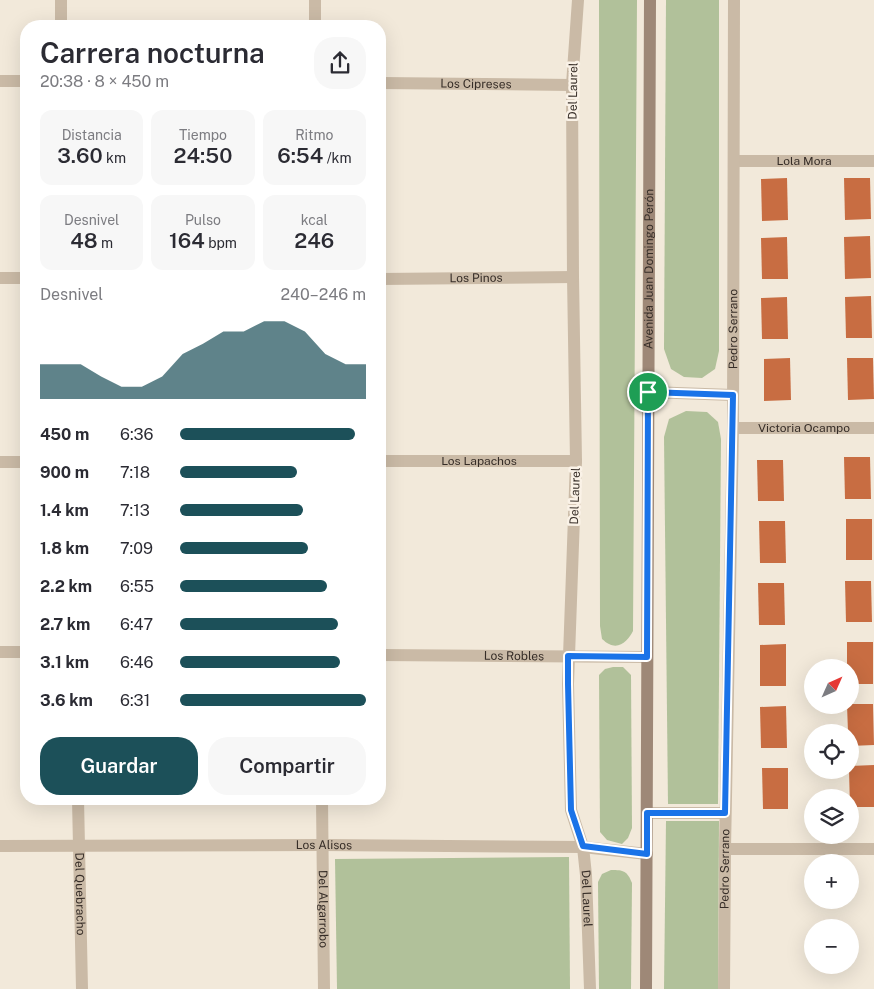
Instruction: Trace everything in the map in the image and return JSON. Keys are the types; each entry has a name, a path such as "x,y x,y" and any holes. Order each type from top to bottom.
{"main road":[{"name":"Avenida Juan Domingo Perón","path":"646,989 650,0"}],"street":[{"path":"61,0 61,20"},
{"path":"315,0 315,20"},
{"name":"Del Laurel","path":"578,0 572,85 576,461 568,684 571,810 583,846 586,875 590,989"},
{"name":"Pedro Serrano","path":"724,989 724,849 733,428 734,0"},
{"path":"0,81 20,81"},
{"name":"Los Cipreses","path":"386,83 572,85"},
{"name":"Lola Mora","path":"734,161 874,161"},
{"name":"Los Pinos","path":"386,278 574,277"},
{"path":"0,278 20,278"},
{"path":"648,392 733,395"},
{"name":"Victoria Ocampo","path":"733,428 874,428"},
{"name":"Los Lapachos","path":"386,461 576,461"},
{"path":"0,462 20,462"},
{"path":"0,652 20,652"},
{"name":"Los Robles","path":"386,655 647,657"},
{"name":"Del Quebracho","path":"78,805 82,989"},
{"name":"Del Algarrobo","path":"322,805 324,989"},
{"path":"647,813 725,813"},
{"name":"Los Alisos","path":"0,846 583,846 647,854"},
{"path":"724,849 874,849"}],"green space":[{"path":"599,0 637,0 633,631 627,640 617,646 608,644 602,639 600,626"},
{"path":"666,0 719,0 719,351 715,369 702,378 684,377 671,369 664,349"},
{"path":"686,411 707,412 718,422 721,439 718,804 668,804 664,437 669,419"},
{"path":"623,667 631,675 632,828 628,838 622,844 607,840 600,832 599,675 605,669"},
{"path":"666,821 719,821 718,989 664,989"},
{"path":"569,857 570,989 337,989 335,859"},
{"path":"611,870 624,872 632,883 631,989 599,989 598,882 602,874"}],"building":[{"path":"787,178 788,220 762,221 761,179"},
{"path":"844,178 870,178 871,219 845,220"},
{"path":"870,236 871,278 845,279 844,237"},
{"path":"787,237 788,279 762,279 761,238"},
{"path":"871,296 872,338 846,338 845,297"},
{"path":"787,297 788,339 762,339 761,298"},
{"path":"790,358 791,400 764,401 764,359"},
{"path":"847,358 873,358 874,399 848,400"},
{"path":"844,457 870,457 871,499 845,499"},
{"path":"757,460 783,460 784,501 758,501"},
{"path":"846,519 872,519 872,560 846,560"},
{"path":"759,521 785,521 786,563 760,563"},
{"path":"845,581 871,581 872,622 846,622"},
{"path":"758,583 784,583 785,625 759,625"},
{"path":"847,642 873,642 873,684 859,684 859,659 847,659"},
{"path":"786,644 786,686 760,686 760,645"},
{"path":"859,704 873,704 874,745 859,746 859,724 848,724 847,714 859,714"},
{"path":"786,706 787,748 761,748 760,707"},
{"path":"874,765 874,807 859,807 859,789 850,789 849,779 859,779 859,766"},
{"path":"762,768 788,768 788,809 763,809"}],"route":[{"path":"648,392 733,395 733,428 725,813 647,813 647,854 583,846 571,810 568,656 647,657 648,392"}]}
